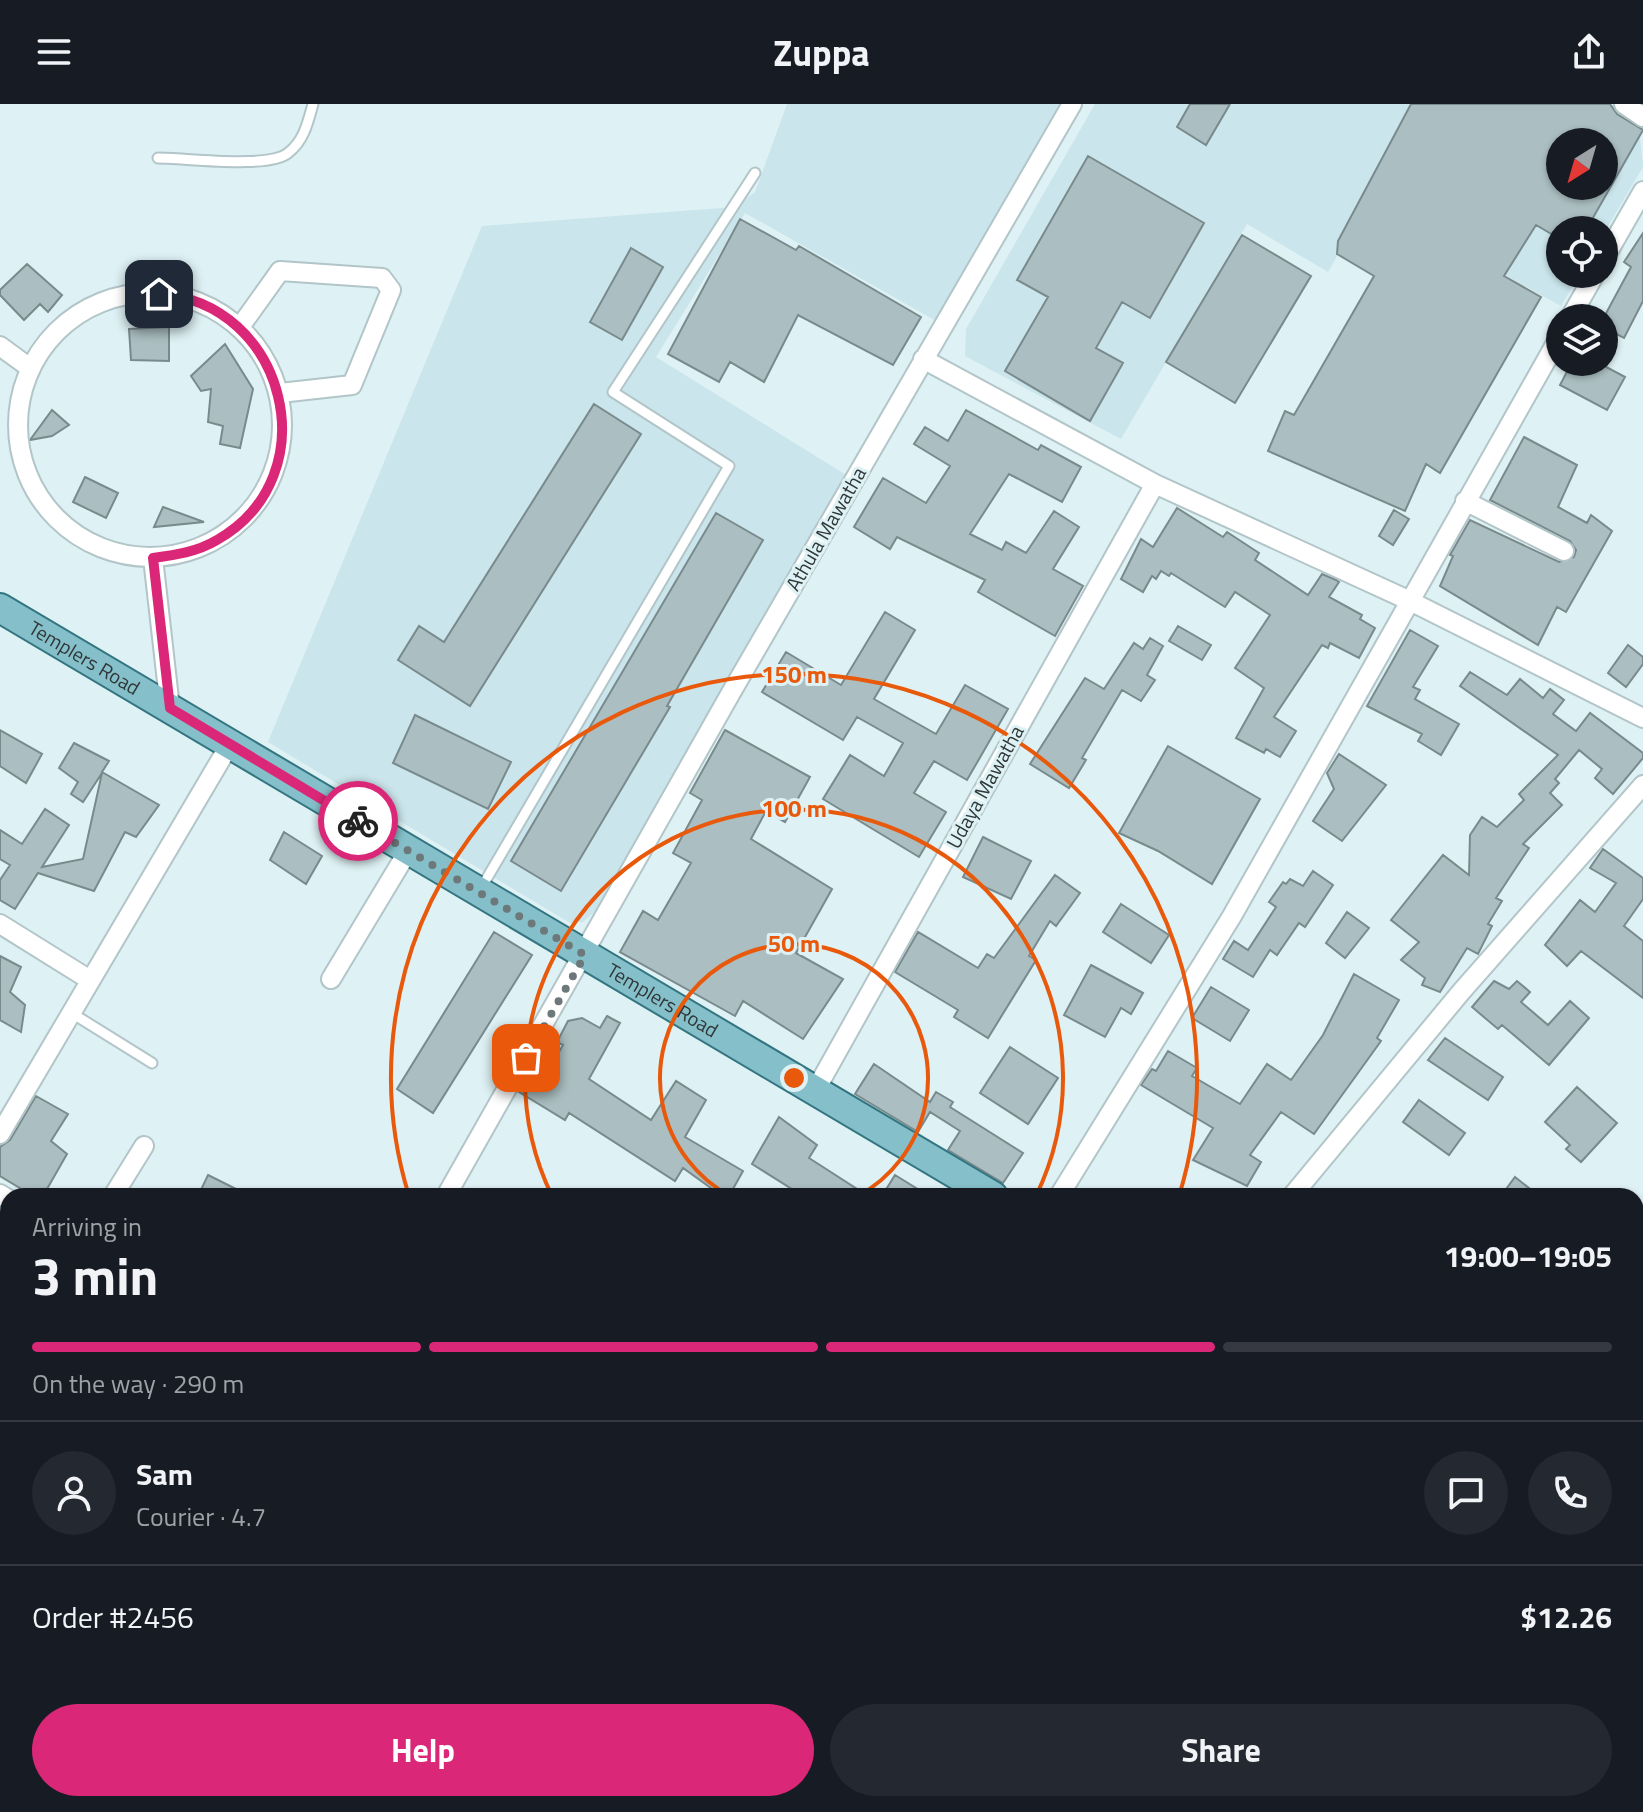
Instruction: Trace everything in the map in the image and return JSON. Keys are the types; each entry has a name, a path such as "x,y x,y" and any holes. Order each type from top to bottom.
{"main road":[{"name":"Templers Road","path":"0,608 979,1188"}],"street":[{"name":"Athula Mawatha","path":"451,1188 923,359 1072,104"},
{"path":"1624,104 1643,117"},
{"path":"1618,235 1643,191"},
{"path":"240,327 280,271 382,278 388,283 391,290 352,385 280,393"},
{"path":"142,292 177,295 210,307 240,327 271,369 280,393 283,427 279,461 259,501 245,519 218,540 187,553 153,558 115,553 79,537 50,512 29,480 18,443 18,417 30,368 49,338 75,315 107,299 142,292"},
{"path":"0,346 30,368"},
{"path":"923,359 1155,484 1408,600 1643,718"},
{"path":"1064,1188 1232,916 1546,360"},
{"name":"Udaya Mawatha","path":"815,1091 1155,484"},
{"path":"1465,501 1564,551"},
{"path":"153,558 170,708"},
{"path":"0,1134 230,744"},
{"path":"1299,1188 1461,992 1643,785"},
{"path":"331,979 408,851"},
{"path":"0,924 90,980"},
{"path":"118,1188 144,1146"}],"lane":[{"path":"158,158 264,161 287,155 302,137 313,104"},
{"path":"478,893 729,466 613,392 755,173"},
{"path":"70,1012 152,1063"}],"shaded area":[{"path":"787,104 1065,104 938,322 745,213 656,357 851,478 610,898 583,922 570,923 268,742 482,226 735,207 755,192"},
{"path":"1095,104 1604,104 1639,128 1643,167 1614,216 1546,216 1546,288 1572,288 1562,304 1369,200 1328,272 1247,224 1121,439 965,356 966,329"}],"building":[{"path":"1190,104 1230,104 1206,145 1177,127"},
{"path":"1411,104 1610,104 1617,114 1643,130 1618,174 1618,128 1546,128 1546,200 1603,200 1594,216 1546,216 1546,231 1536,225 1504,276 1541,297 1440,473 1426,464 1405,511 1268,451 1285,411 1294,415 1374,276 1337,254 1338,241"},
{"path":"1088,156 1204,223 1150,318 1122,302 1096,348 1123,363 1090,421 1005,371 1048,297 1017,280"},
{"path":"740,219 796,250 799,246 921,317 893,365 798,315 764,382 730,362 719,382 668,354"},
{"path":"1643,233 1643,301 1624,338 1618,335 1618,304 1611,304 1631,267 1624,262"},
{"path":"1242,235 1311,276 1235,403 1166,362"},
{"path":"631,248 663,267 622,340 590,322"},
{"path":"27,264 62,295 48,312 40,304 24,320 0,295 0,290"},
{"path":"169,327 169,361 131,360 129,329"},
{"path":"225,344 253,389 240,448 220,444 223,426 208,422 211,389 201,391 191,376"},
{"path":"1618,373 1625,377 1607,410 1560,385 1565,376 1618,376"},
{"path":"594,404 641,434 470,706 398,660 419,626 444,642"},
{"path":"52,410 69,425 52,436 30,440"},
{"path":"966,410 1038,450 1041,445 1081,467 1062,502 1009,474 970,534 1002,550 1006,542 1026,553 1054,511 1079,527 1053,569 1083,586 1055,636 978,592 985,580 897,537 890,549 854,527 883,478 926,503 950,466 914,444 925,427 948,441"},
{"path":"1524,437 1577,465 1558,507 1587,523 1591,515 1612,531 1566,612 1557,607 1538,645 1440,586 1453,556 1450,555 1470,520 1559,562 1574,557 1576,550 1570,541 1490,500"},
{"path":"85,477 118,493 106,518 73,502"},
{"path":"163,507 204,522 154,527"},
{"path":"1177,508 1223,537 1227,532 1259,553 1255,560 1308,595 1322,574 1336,580 1339,582 1329,597 1362,615 1360,619 1375,628 1359,658 1330,643 1328,648 1322,645 1274,717 1296,731 1280,757 1266,749 1264,753 1236,738 1264,688 1235,668 1270,615 1235,592 1225,607 1171,573 1169,576 1161,571 1156,579 1152,576 1143,592 1121,579 1141,539 1153,547"},
{"path":"1394,510 1409,519 1393,545 1379,536"},
{"path":"716,513 763,540 667,706 670,707 561,891 511,861"},
{"path":"885,612 915,630 874,699 936,734 965,685 1008,709 967,780 934,761 914,793 946,812 919,857 823,799 850,755 884,776 903,743 857,717 843,740 762,692 786,652 841,685"},
{"path":"1178,626 1211,645 1202,660 1169,641"},
{"path":"1410,630 1438,646 1413,687 1420,690 1415,699 1459,724 1441,755 1418,741 1422,734 1367,706"},
{"path":"1150,638 1163,646 1147,675 1155,680 1141,701 1122,690 1082,758 1086,760 1069,788 1030,764 1085,678 1104,689 1134,643 1143,649"},
{"path":"1628,645 1643,657 1643,664 1626,687 1608,673"},
{"path":"1470,672 1507,695 1520,679 1543,698 1550,689 1564,700 1553,714 1576,731 1590,713 1643,753 1643,758 1613,794 1595,778 1602,769 1579,750 1555,779 1559,783 1550,793 1562,805 1523,844 1529,848 1496,898 1502,901 1488,924 1492,926 1478,954 1467,948 1440,992 1422,985 1425,978 1401,960 1419,942 1391,920 1443,855 1469,875 1470,835 1482,817 1497,827 1524,800 1519,794 1558,755 1460,686"},
{"path":"415,715 511,762 488,809 393,763"},
{"path":"0,730 42,754 26,783 0,766"},
{"path":"725,730 810,777 785,822 766,811 751,839 832,889 796,953 843,979 803,1039 743,1001 735,1016 620,952 643,911 658,920 691,863 673,853 702,800 690,793"},
{"path":"74,743 109,761 102,772 159,805 136,837 125,832 94,891 38,873 15,909 0,900 0,880 10,865 0,859 0,830 22,844 45,809 69,825 42,867 83,859 102,773 83,802 71,794 78,782 59,768"},
{"path":"1168,746 1260,799 1212,884 1158,851 1119,833"},
{"path":"1339,754 1386,785 1342,841 1313,821 1334,789 1327,773"},
{"path":"284,832 322,856 306,884 270,860"},
{"path":"983,837 1031,861 1011,899 963,877"},
{"path":"1603,849 1643,878 1643,899 1624,926 1643,941 1643,998 1581,951 1567,966 1545,945 1580,900 1595,912 1616,883 1590,868"},
{"path":"1313,871 1333,885 1305,927 1299,923 1277,955 1270,950 1253,977 1223,959 1234,941 1248,950 1276,907 1269,902 1283,882 1286,884 1290,879 1303,886"},
{"path":"1055,875 1080,893 1056,926 1050,921 1029,956 1036,960 988,1038 954,1017 958,1010 895,972 918,932 978,968 987,954 994,958"},
{"path":"1121,904 1169,935 1151,963 1103,932"},
{"path":"1347,912 1369,928 1345,958 1326,943"},
{"path":"494,932 532,955 433,1113 397,1089"},
{"path":"0,956 21,967 10,992 25,1005 21,1032 0,1020"},
{"path":"1091,965 1143,993 1131,1014 1121,1008 1105,1037 1064,1015"},
{"path":"1354,974 1399,1000 1377,1038 1381,1041 1314,1134 1281,1112 1250,1155 1261,1162 1247,1186 1193,1160 1213,1128 1141,1085 1152,1069 1156,1071 1168,1051 1197,1068 1192,1076 1240,1104 1267,1064 1291,1080 1323,1035"},
{"path":"1494,981 1509,989 1517,981 1530,992 1521,1002 1548,1025 1570,1001 1589,1018 1549,1065 1502,1025 1498,1029 1472,1007"},
{"path":"1211,987 1249,1010 1230,1041 1192,1018"},
{"path":"607,1016 620,1023 589,1079 651,1120 676,1081 706,1100 685,1137 743,1171 733,1188 711,1188 683,1168 675,1181 569,1113 565,1120 519,1092 534,1066 547,1073 563,1045 557,1042 568,1021 582,1018 600,1028"},
{"path":"1445,1038 1503,1077 1488,1100 1428,1060"},
{"path":"1010,1047 1058,1078 1028,1124 980,1093"},
{"path":"874,1064 930,1102 936,1092 953,1102 950,1107 1023,1153 1003,1183 948,1150 960,1131 930,1112 918,1132 855,1094"},
{"path":"1577,1087 1617,1123 1581,1162 1566,1149 1570,1145 1545,1122"},
{"path":"36,1096 68,1114 51,1141 67,1154 48,1188 20,1188 0,1176 0,1147 10,1140"},
{"path":"1419,1100 1465,1133 1449,1155 1403,1122"},
{"path":"779,1117 817,1145 809,1158 856,1188 790,1188 752,1164"},
{"path":"208,1175 234,1188 202,1188"},
{"path":"895,1175 916,1188 887,1188"},
{"path":"1515,1177 1529,1188 1507,1188"}],"way so far":[{"path":"358,821 585,955 526,1058"}],"route":[{"path":"159,294 177,295 210,307 240,327 271,369 280,393 283,427 279,461 266,492 245,519 218,540 187,553 153,558 170,708 358,821"}]}
